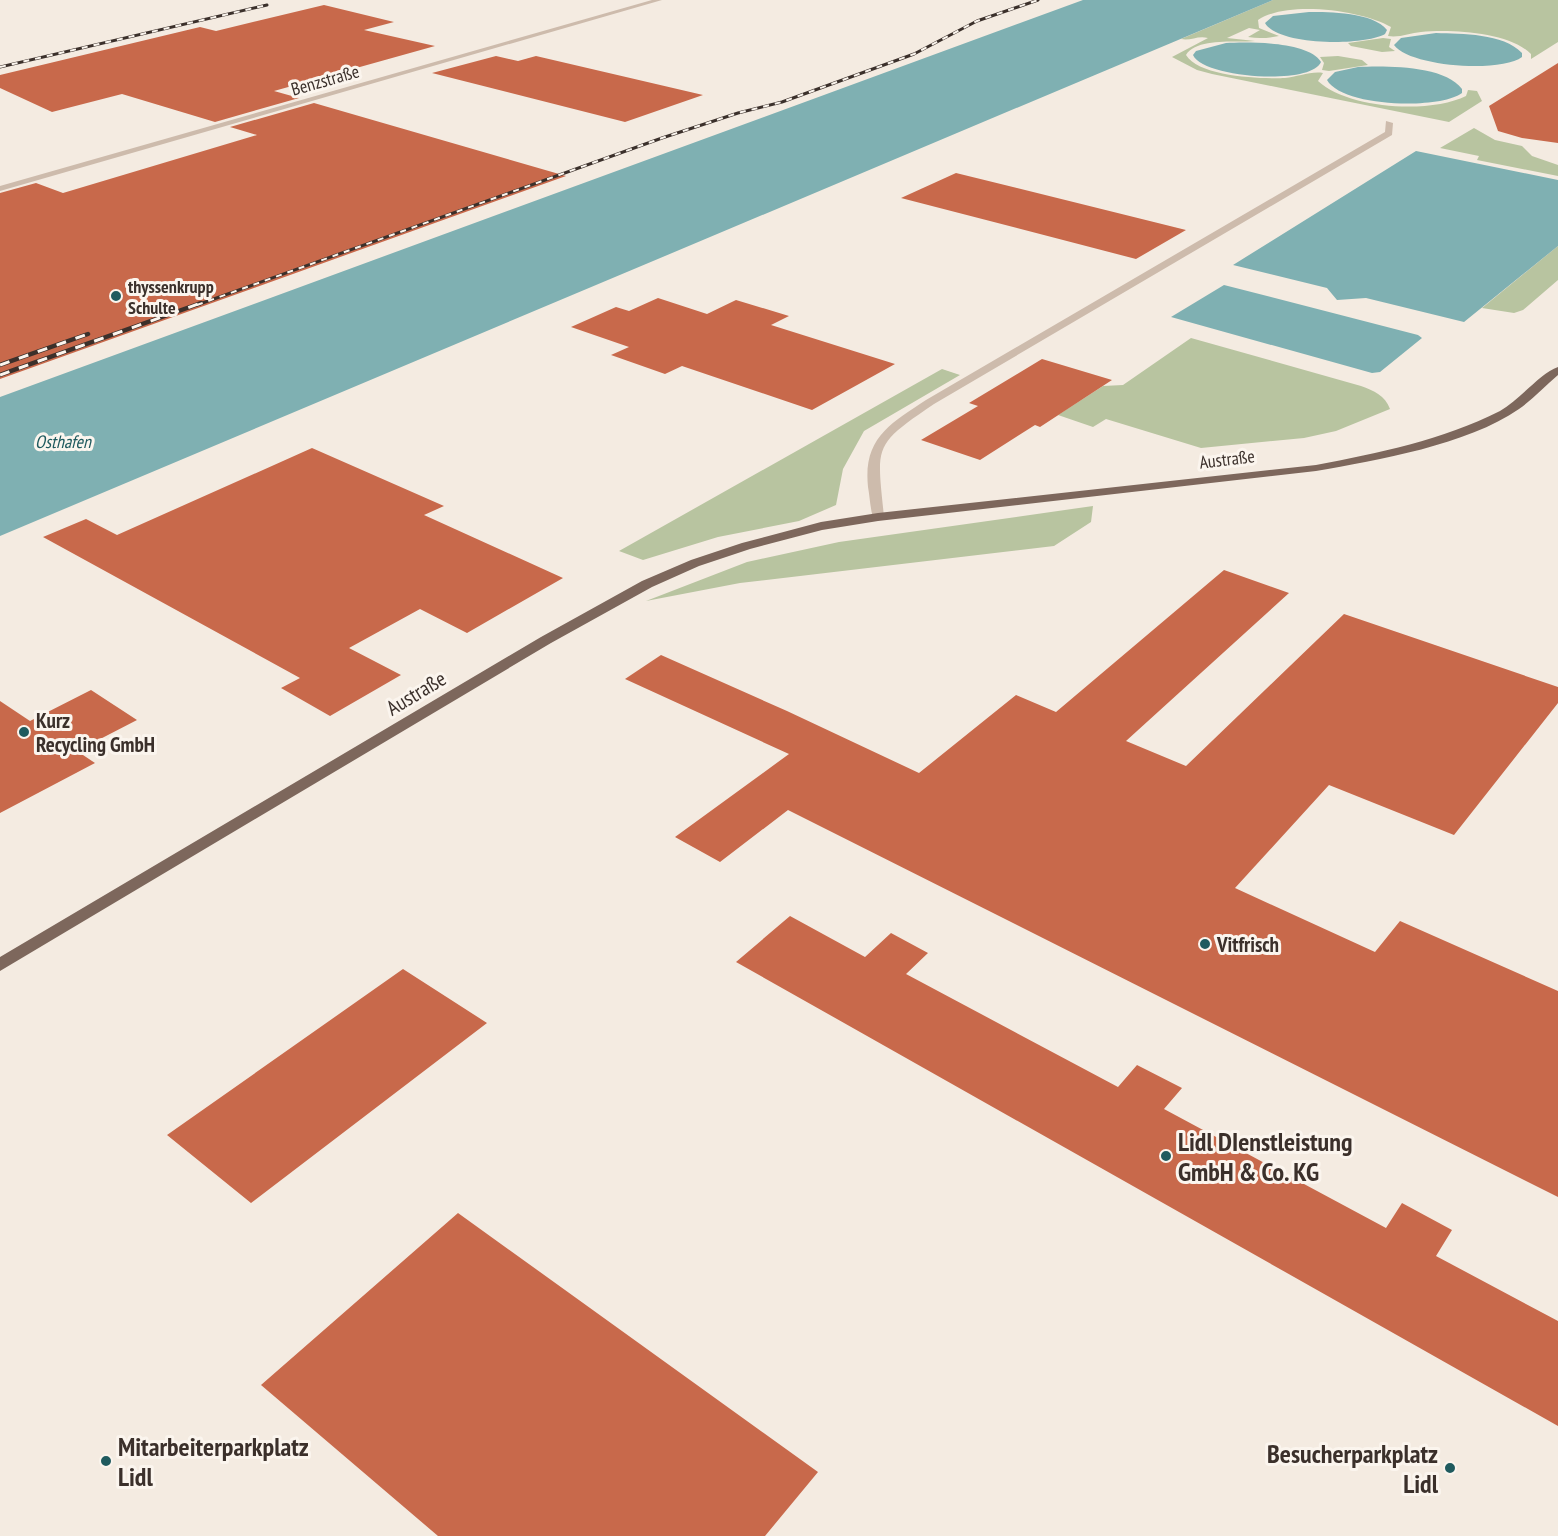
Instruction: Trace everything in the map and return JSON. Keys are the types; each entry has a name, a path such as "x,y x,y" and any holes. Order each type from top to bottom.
{"main road":[{"name":"Austraße","path":"0,965 546,640 647,584 695,563 746,546 821,526 878,517 1316,468 1369,458 1457,435 1484,423 1515,407 1558,370"}],"street":[{"name":"Benzstraße","path":"0,189 659,0"},
{"path":"878,517 873,458 880,443 892,428 930,402 1389,133 1389,123"}],"green space":[{"path":"1273,0 1558,0 1558,42 1531,59 1531,54 1521,47 1494,37 1448,31 1388,36 1391,27 1378,21 1344,12 1305,9 1287,10 1258,20 1259,28 1279,36 1248,37 1260,30 1249,28 1227,38 1255,41 1208,43 1191,49 1186,55 1204,68 1232,75 1285,78 1323,73 1318,81 1331,90 1349,98 1390,106 1411,107 1451,102 1466,96 1468,90 1477,91 1482,101 1449,122 1212,74 1197,70 1172,57 1208,38 1181,39"},
{"path":"1391,39 1389,47 1395,51 1382,52 1351,46 1348,43"},
{"path":"1338,56 1362,60 1368,65 1322,70 1324,63 1320,57"},
{"path":"1474,128 1495,140 1522,146 1532,156 1558,165 1558,176 1477,160 1479,156 1440,148"},
{"path":"1558,246 1558,280 1523,310 1514,313 1482,308"},
{"path":"1191,338 1361,386 1382,397 1390,409 1336,431 1304,438 1201,448 1106,419 1093,427 1058,415 1103,386 1123,385"},
{"path":"942,369 960,375 864,431 843,469 836,505 799,521 718,537 643,560 619,551"},
{"path":"1093,506 1091,522 1054,546 740,583 646,601 747,562 839,542"}],"water":[{"name":"Osthafen","path":"1083,0 1273,0 0,536 0,397"},
{"path":"1309,12 1361,16 1380,24 1387,30 1385,34 1360,41 1322,42 1286,36 1273,31 1265,23 1273,16"},
{"path":"1436,33 1470,34 1493,38 1514,46 1522,53 1522,57 1495,65 1456,65 1418,58 1403,52 1394,45 1401,38"},
{"path":"1226,43 1291,46 1314,55 1321,62 1313,70 1298,74 1257,76 1216,69 1201,63 1193,55 1196,51"},
{"path":"1358,67 1398,67 1428,71 1453,81 1462,89 1462,93 1433,102 1392,103 1351,96 1336,89 1327,80 1335,72"},
{"path":"1416,151 1558,180 1558,246 1464,322 1366,298 1337,300 1327,288 1233,265"},
{"path":"1224,285 1418,335 1422,338 1380,372 1372,373 1171,317"}],"building":[{"path":"324,5 394,22 364,30 435,46 274,91 299,98 215,122 122,94 52,112 0,88 0,75 200,27 216,31"},
{"path":"496,56 518,61 536,56 703,95 625,122 432,73"},
{"path":"1558,63 1558,143 1522,138 1498,131 1489,106"},
{"name":"thyssenkrupp Schulte","path":"314,103 566,176 0,379 0,193 36,183 63,193 257,135 230,127"},
{"path":"956,173 1186,230 1136,259 901,198"},
{"path":"658,298 707,314 736,300 789,316 771,325 895,364 812,410 682,366 665,374 611,355 629,347 571,327 616,307 629,311"},
{"path":"1042,359 1112,380 1040,427 1035,425 980,460 921,440 978,406 969,403"},
{"path":"312,448 444,506 424,515 563,578 467,633 420,609 349,648 401,675 330,716 281,688 300,678 43,537 86,519 117,535"},
{"name":"Vitfrisch","path":"1224,570 1289,593 1126,741 1186,766 1344,614 1558,687 1558,703 1454,835 1329,785 1235,888 1375,952 1400,921 1558,991 1558,1197 788,810 720,862 675,837 789,754 625,679 661,655 919,773 1016,695 1056,712"},
{"name":"Kurz Recycling GmbH","path":"91,690 137,720 77,751 95,763 0,813 0,701 30,721"},
{"name":"Lidl DIenstleistung GmbH & Co. KG","path":"790,916 865,957 891,933 928,953 906,974 1118,1087 1137,1065 1182,1088 1164,1109 1386,1228 1402,1203 1452,1230 1436,1256 1558,1321 1558,1426 736,962"},
{"path":"403,969 487,1023 251,1203 167,1135"},
{"path":"458,1213 818,1472 765,1536 438,1536 261,1385"}],"railway":[{"path":"197,305 662,138 738,113 782,102 914,54 977,21 1038,0"},
{"path":"0,67 267,5"},
{"path":"0,375 201,303"},
{"path":"0,365 88,334"}],"place":[{"name":"thyssenkrupp Schulte","path":"116,296"},
{"name":"Kurz Recycling GmbH","path":"24,732"},
{"name":"Vitfrisch","path":"1205,944"},
{"name":"Lidl DIenstleistung GmbH & Co. KG","path":"1166,1156"},
{"name":"Mitarbeiterparkplatz Lidl","path":"106,1461"},
{"name":"Besucherparkplatz Lidl","path":"1450,1468"}]}
